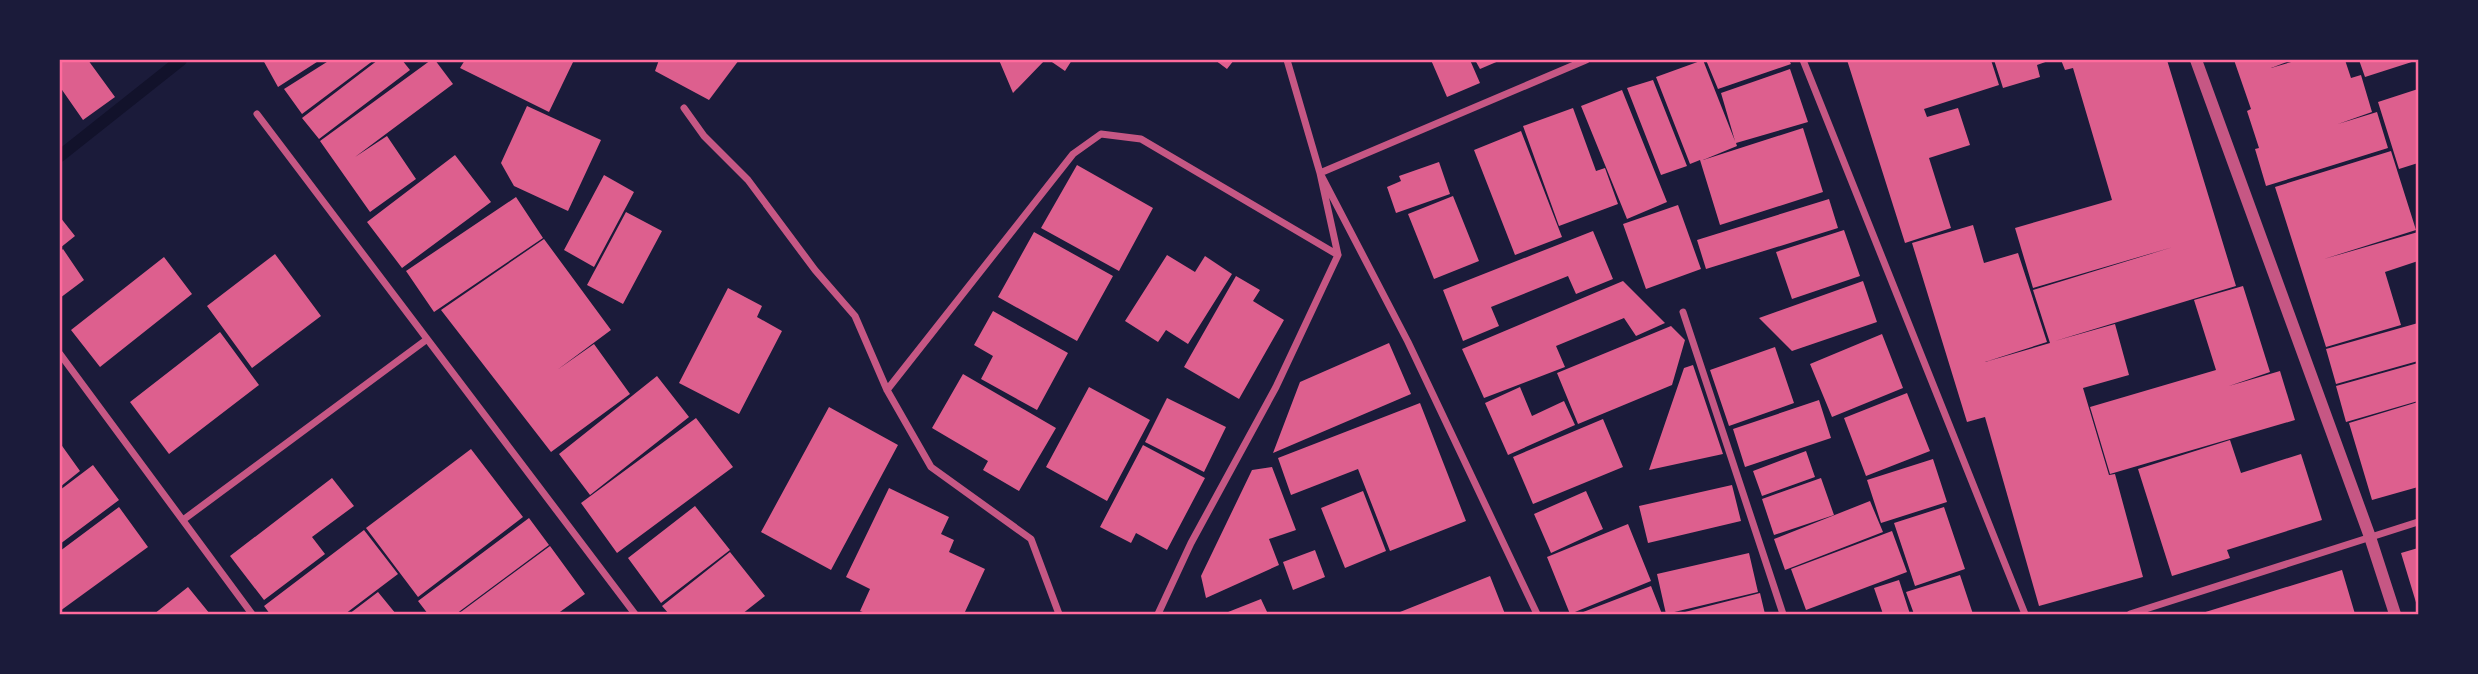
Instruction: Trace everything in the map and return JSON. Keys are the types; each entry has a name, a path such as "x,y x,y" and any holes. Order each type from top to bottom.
{"street":[{"path":"1158,614 1191,543 1276,387 1338,255 1320,173 1287,60"},
{"path":"1320,173 1586,60"},
{"path":"1803,60 2025,614"},
{"path":"2196,60 2370,537 2395,614"},
{"path":"684,108 704,136 748,180 815,270 855,316 887,390 931,467 1031,539 1059,614"},
{"path":"257,114 635,614"},
{"path":"887,390 1073,153 1101,134 1141,139 1338,255"},
{"path":"1320,173 1408,342 1537,614"},
{"path":"1683,312 1783,614"},
{"path":"183,520 426,340"},
{"path":"60,354 252,614"},
{"path":"2130,614 2418,522"}],"building":[{"path":"60,60 88,60 115,97 83,120 60,87"},
{"path":"263,60 320,60 278,87"},
{"path":"330,60 374,60 302,114 284,89"},
{"path":"378,60 402,60 410,70 319,139 302,118"},
{"path":"431,60 435,60 453,84 355,157 387,136 416,179 370,212 320,141"},
{"path":"465,60 574,60 549,112 460,68"},
{"path":"659,60 739,60 709,100 655,71"},
{"path":"999,60 1045,60 1013,93"},
{"path":"1049,60 1072,60 1065,71"},
{"path":"1215,60 1234,60 1227,69"},
{"path":"1431,60 1470,60 1480,83 1447,97"},
{"path":"1475,60 1501,60 1480,69"},
{"path":"1703,60 1735,141 1721,93 1790,69 1808,122 1736,143 1737,146 1703,160 1803,128 1823,192 1720,225 1700,160 1690,164 1656,77"},
{"path":"1706,60 1789,60 1791,64 1718,89"},
{"path":"1847,60 1991,60 1999,85 1924,109 1927,117 1958,108 1970,145 1929,158 1951,228 1905,243"},
{"path":"1994,60 2051,60 2037,65 2040,77 2003,88"},
{"path":"2061,60 2167,60 2236,286 2055,341 2115,324 2129,375 2083,388 2109,475 2115,474 2143,577 2039,606 1985,417 1967,422 1912,243 1973,225 1984,263 2018,253 2047,342 1985,362 2050,343 2033,290 2173,247 2033,288 2015,228 2112,200 2073,68 2065,70"},
{"path":"2234,60 2292,60 2271,68 2298,60 2345,60 2351,78 2361,75 2372,112 2338,124 2377,112 2388,148 2266,186 2255,149 2259,148 2247,111 2251,109"},
{"path":"2359,60 2418,60 2365,77"},
{"path":"1653,80 1687,166 1661,175 1627,88"},
{"path":"2418,89 2418,163 2399,169 2378,102"},
{"path":"1622,90 1667,202 1627,219 1581,106"},
{"path":"527,106 601,140 568,211 514,186 501,163"},
{"path":"1573,108 1596,171 1605,168 1618,204 1559,226 1523,126"},
{"path":"1521,131 1562,237 1515,255 1474,150"},
{"path":"2391,151 2416,230 2324,259 2418,232 2418,261 2385,272 2401,325 2326,347 2275,187"},
{"path":"455,155 491,202 402,268 367,222"},
{"path":"1439,162 1450,194 1396,213 1387,187 1401,181 1399,176"},
{"path":"1077,165 1153,208 1119,271 1041,228"},
{"path":"604,175 634,192 594,267 564,250"},
{"path":"1453,196 1479,261 1434,279 1408,214"},
{"path":"516,197 543,238 434,312 406,271"},
{"path":"1829,199 1838,228 1706,269 1697,240"},
{"path":"1678,205 1701,269 1646,289 1623,224"},
{"path":"626,212 662,231 623,304 587,285"},
{"path":"60,217 75,236 60,248"},
{"path":"1844,230 1860,276 1792,299 1776,252"},
{"path":"1593,231 1613,279 1576,294 1568,276 1491,307 1499,326 1463,341 1443,290"},
{"path":"1034,232 1113,276 1077,341 998,297"},
{"path":"544,239 611,330 557,370 594,344 630,394 551,452 441,310"},
{"path":"63,249 84,280 60,298 60,252"},
{"path":"275,254 321,316 252,368 207,306"},
{"path":"1167,255 1195,272 1205,256 1232,274 1188,344 1166,330 1158,342 1125,321"},
{"path":"164,257 192,294 100,367 71,330"},
{"path":"1236,276 1260,290 1253,301 1284,320 1239,399 1184,367"},
{"path":"1623,281 1665,323 1636,336 1624,318 1556,346 1565,367 1484,398 1462,349"},
{"path":"1863,281 1877,322 1792,351 1759,318"},
{"path":"2243,286 2270,372 2229,386 2280,371 2295,420 2110,474 2090,407 2216,370 2194,300"},
{"path":"728,288 762,306 757,317 782,331 739,414 679,383"},
{"path":"993,311 1068,353 1037,410 981,379 993,356 974,345"},
{"path":"2418,323 2418,361 2336,384 2326,349"},
{"path":"1671,326 1685,340 1672,385 1578,424 1557,373"},
{"path":"220,332 259,385 169,454 130,402"},
{"path":"1882,334 1903,388 1832,417 1810,364"},
{"path":"1389,343 1411,394 1273,453 1300,382"},
{"path":"1775,347 1794,403 1729,426 1710,370"},
{"path":"2418,363 2418,401 2346,422 2336,386"},
{"path":"1693,365 1723,454 1649,470 1684,368"},
{"path":"963,374 1056,428 1019,491 983,470 988,461 932,428"},
{"path":"657,376 689,417 590,495 559,454"},
{"path":"1089,387 1150,420 1107,501 1046,467"},
{"path":"1520,387 1532,416 1564,401 1575,425 1508,455 1485,403"},
{"path":"1907,393 1930,451 1866,476 1844,418"},
{"path":"1167,398 1226,427 1204,472 1145,442"},
{"path":"1819,400 1831,438 1745,467 1733,429"},
{"path":"2418,402 2418,487 2372,500 2349,423"},
{"path":"1420,403 1466,521 1390,551 1358,469 1291,495 1278,458"},
{"path":"829,407 898,445 831,570 761,532"},
{"path":"696,418 733,467 617,553 581,503"},
{"path":"1603,419 1623,467 1533,504 1513,457"},
{"path":"2230,440 2241,473 2301,454 2322,520 2227,550 2230,558 2172,576 2138,469"},
{"path":"60,443 80,471 60,487"},
{"path":"1143,445 1205,478 1167,550 1136,533 1131,543 1100,527"},
{"path":"471,449 523,517 418,597 366,528"},
{"path":"1806,451 1815,477 1762,496 1753,471"},
{"path":"1933,459 1947,502 1881,523 1867,480"},
{"path":"93,465 119,500 60,544 60,490"},
{"path":"1272,467 1296,530 1269,539 1279,565 1206,598 1201,576 1252,470"},
{"path":"332,478 354,506 312,537 325,554 264,600 230,556"},
{"path":"1821,478 1834,515 1774,535 1762,499"},
{"path":"1732,485 1741,521 1648,543 1639,506"},
{"path":"889,488 949,517 941,534 954,540 949,552 985,569 964,614 868,614 860,611 870,589 846,577"},
{"path":"1363,491 1386,551 1345,568 1321,508"},
{"path":"1586,491 1603,529 1551,553 1534,514"},
{"path":"1870,501 1883,532 1785,570 1774,539"},
{"path":"695,506 730,550 661,603 628,558"},
{"path":"119,507 148,547 60,611 60,551"},
{"path":"1944,507 1965,569 1915,586 1894,523"},
{"path":"529,518 549,545 456,614 428,614 418,601"},
{"path":"1628,524 1651,581 1570,614 1547,557"},
{"path":"364,530 398,574 345,614 270,614 264,606"},
{"path":"1892,531 1907,572 1806,610 1791,569"},
{"path":"550,546 585,594 557,614 458,614"},
{"path":"2418,548 2418,609 2401,553"},
{"path":"1315,550 1325,577 1293,590 1283,562"},
{"path":"730,552 765,596 742,614 669,614 662,606"},
{"path":"1749,553 1758,592 1666,614 1657,574"},
{"path":"2342,570 2355,614 2199,614"},
{"path":"1960,575 1973,614 1914,614 1906,592"},
{"path":"1490,576 1505,614 1395,614"},
{"path":"1899,580 1910,614 1883,614 1874,588"},
{"path":"1651,586 1662,614 1578,614"},
{"path":"188,587 210,614 154,614"},
{"path":"378,592 396,614 349,614"},
{"path":"1760,593 1765,614 1677,614"},
{"path":"1261,599 1268,614 1223,614"}],"waterway":[{"path":"60,156 181,60"}]}
